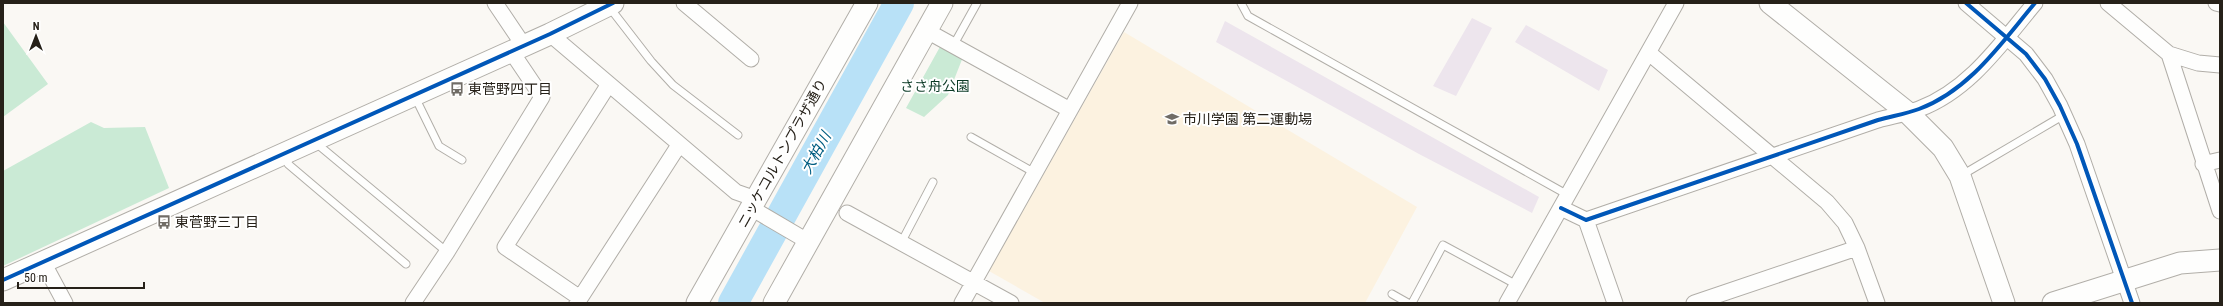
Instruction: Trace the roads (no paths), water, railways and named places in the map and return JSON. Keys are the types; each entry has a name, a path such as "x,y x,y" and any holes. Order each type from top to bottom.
{"street":[{"path":"413,303 447,252 542,97 495,3"},
{"path":"684,3 751,60"},
{"name":"ニッケコルトンプラザ通り","path":"697,303 867,3"},
{"path":"774,303 942,3"},
{"path":"962,303 1130,3"},
{"path":"1507,303 1676,3"},
{"path":"1770,3 1907,112 1943,148 1960,176 2004,303"},
{"path":"1966,3 2026,54 2045,79 2077,144 2132,303"},
{"path":"1561,208 1586,220 1878,120 1920,108 1955,89 1989,59 2035,3"},
{"path":"2108,3 2169,54 2198,63 2220,65"},
{"path":"2216,3 2220,4"},
{"path":"3,280 550,34 603,6"},
{"path":"927,31 1070,110"},
{"path":"550,34 736,192 809,242"},
{"path":"1649,53 1827,202 1845,223 1857,248 1877,303"},
{"path":"2169,54 2203,164 2220,211"},
{"path":"609,84 505,247 578,300 679,145"},
{"path":"2203,164 2220,160"},
{"path":"847,213 1011,303"},
{"path":"1586,220 1615,303"},
{"path":"1694,303 1857,248"},
{"path":"2053,303 2180,263 2220,260"},
{"path":"43,262 65,303"}],"lane":[{"path":"953,46 977,3"},
{"path":"1241,3 1248,16 1568,195"},
{"path":"603,6 673,85 738,135"},
{"path":"414,95 440,146 462,160"},
{"path":"1960,176 2064,115"},
{"path":"971,137 1035,173"},
{"path":"312,140 447,252"},
{"path":"289,151 288,164 406,264"},
{"path":"901,243 933,182"},
{"path":"1412,303 1444,245 1517,285"},
{"path":"1392,294 1408,303"}],"waterway":[{"name":"大柏川","path":"733,303 899,3"}],"place":[{"name":"東菅野四丁目","path":"457,89"},
{"name":"市川学園 第二運動場","path":"1172,119"},
{"name":"東菅野三丁目","path":"164,222"}],"park label":[{"name":"ささ舟公園","path":"935,86"}]}
